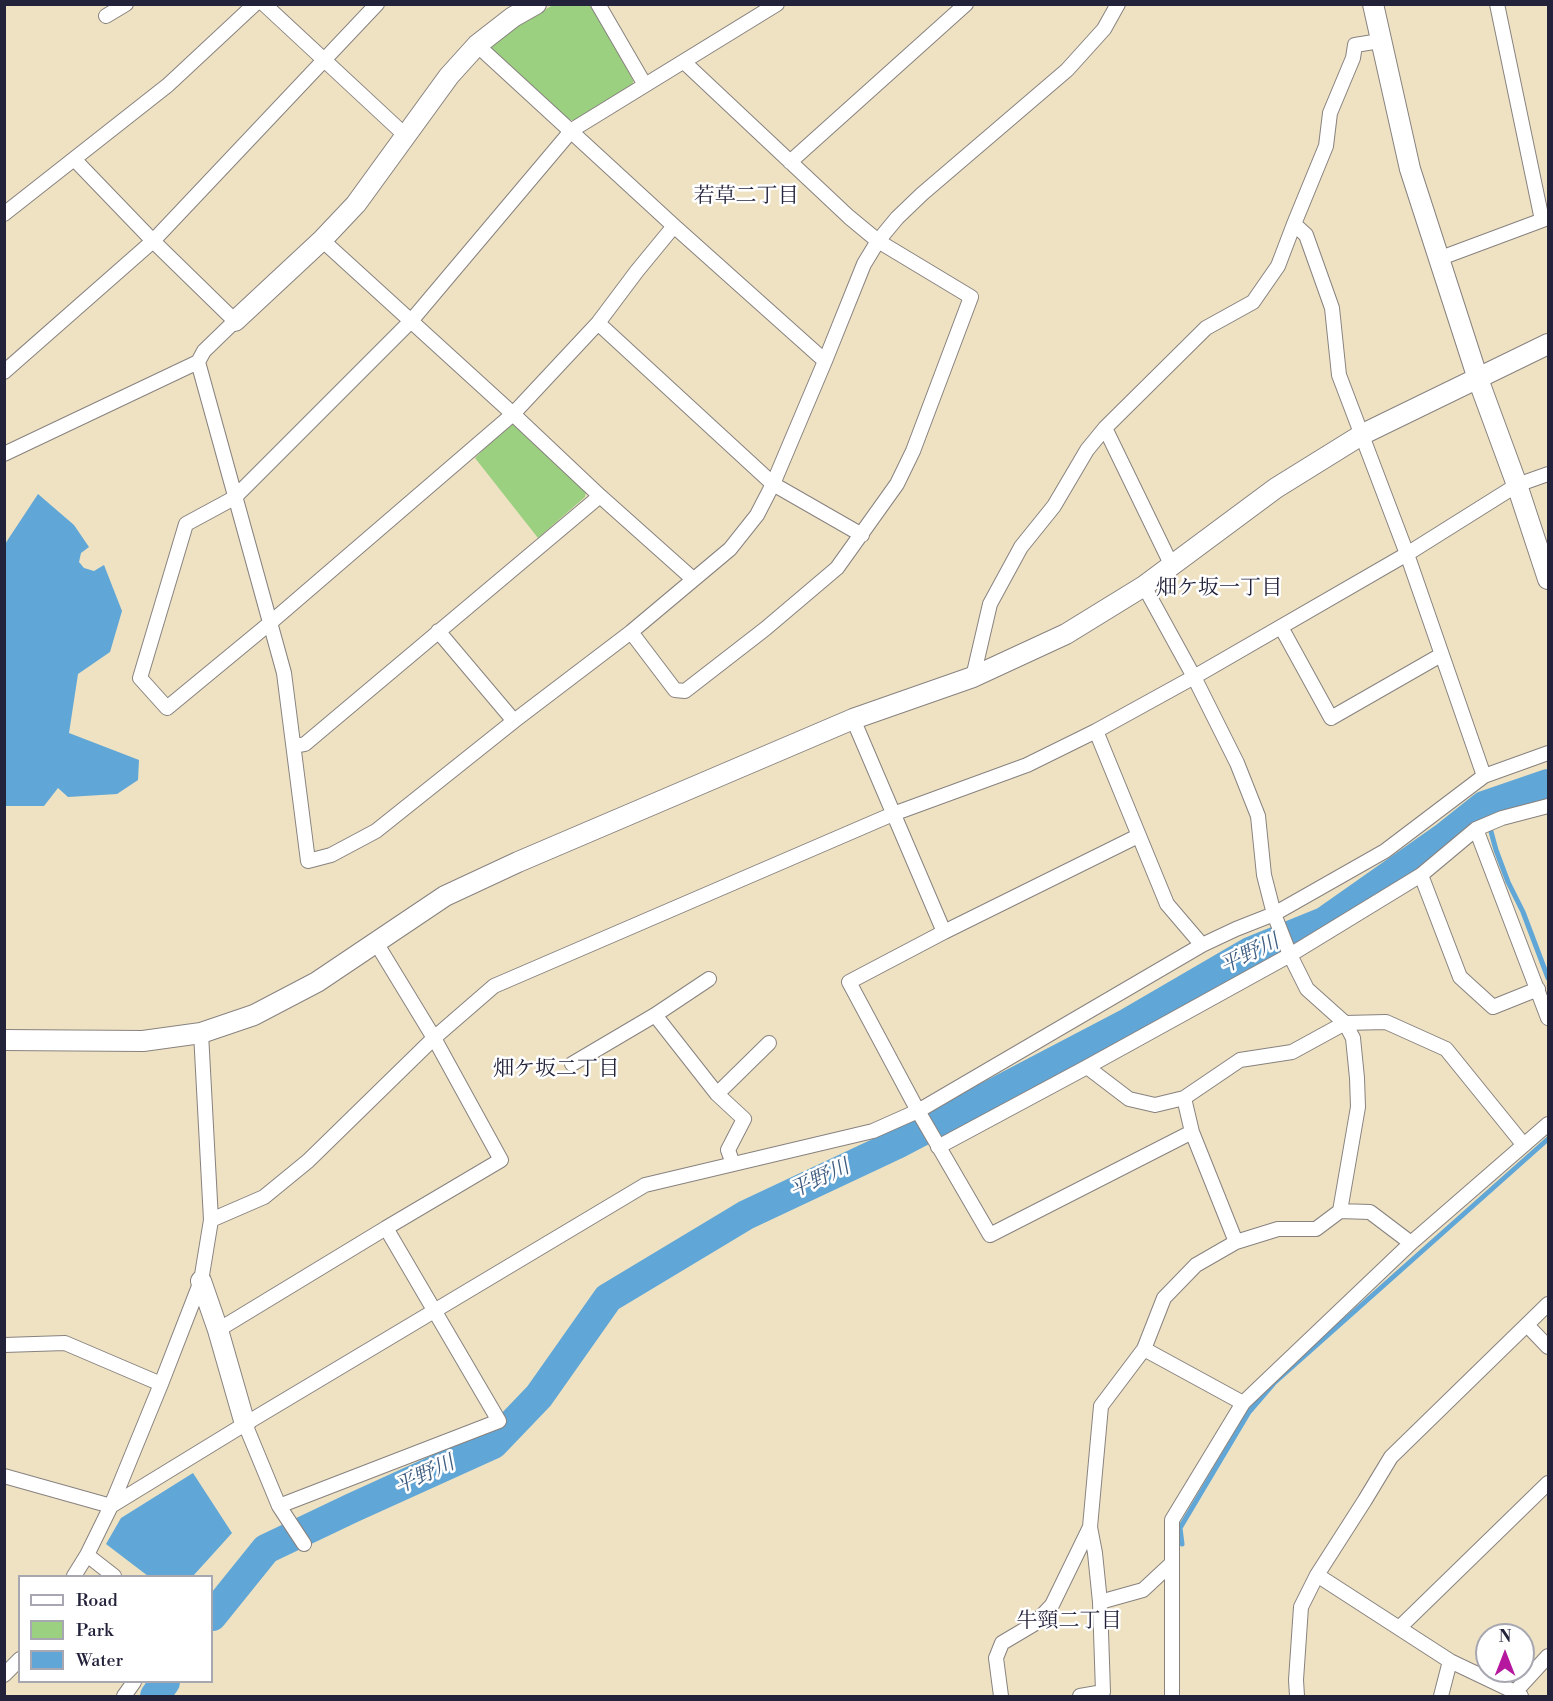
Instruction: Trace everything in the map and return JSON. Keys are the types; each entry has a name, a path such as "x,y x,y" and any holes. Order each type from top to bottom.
{"street":[{"path":"106,16 126,4"},
{"path":"4,214 168,85 255,4"},
{"path":"264,4 406,136"},
{"path":"4,372 153,241 377,4"},
{"path":"4,454 198,362 204,351 322,240 356,204 449,76 477,45 513,17 536,4"},
{"path":"597,4 645,85"},
{"path":"674,226 598,323 513,414 270,623 167,708 140,678 186,524 234,498 411,321 572,130 777,4"},
{"path":"790,162 966,4"},
{"path":"198,362 284,673 308,861 331,855 376,831 514,721 631,632 730,549 757,515 773,484 864,264 878,241 897,218 922,194 1067,70 1104,29 1118,4"},
{"path":"1373,4 1410,169 1478,379 1548,579"},
{"path":"1438,259 1545,219 1497,4"},
{"path":"973,676 990,604 1021,547 1053,506 1087,450 1104,428 1206,328 1253,302 1278,266 1326,146 1330,113 1353,58 1354,45 1380,41"},
{"path":"477,45 825,361"},
{"path":"631,632 675,690 686,691 765,629 837,567 897,484 913,451 971,297 878,241 849,217 684,62"},
{"path":"74,159 235,321"},
{"path":"1293,224 1306,235 1332,308 1340,375 1407,554 1484,777"},
{"path":"322,240 693,579"},
{"path":"598,323 773,484 862,535"},
{"path":"4,1040 143,1041 201,1033 254,1015 317,982 445,896 518,862 853,719 973,676 1066,634 1144,585 1276,488 1363,434 1548,344"},
{"path":"1104,428 1171,564"},
{"path":"211,1220 264,1197 273,1190 308,1161 434,1038 494,986 893,814 1027,765 1194,677 1407,554 1517,485 1548,474"},
{"path":"295,746 305,744 600,496"},
{"path":"1144,585 1237,763 1258,816 1264,875 1290,955 1307,989 1345,1023 1353,1038 1358,1107 1340,1211"},
{"path":"1281,627 1331,718 1442,655"},
{"path":"438,632 514,721"},
{"path":"853,719 944,932"},
{"path":"1096,730 1167,904 1202,945"},
{"path":"4,1476 111,1506 645,1185 873,1131 918,1111 1202,945 1275,914 1385,851 1484,777 1548,753"},
{"path":"939,1147 1290,955 1421,875 1476,829 1502,818 1548,806"},
{"path":"1476,829 1548,1018"},
{"path":"1138,836 849,982 918,1111 990,1235 1192,1132"},
{"path":"1421,875 1460,977 1493,1007 1538,989"},
{"path":"218,1330 501,1160 434,1038 375,941"},
{"path":"572,1064 655,1015 709,979"},
{"path":"655,1015 717,1094 744,1119 728,1150 733,1164"},
{"path":"1087,1067 1129,1099 1155,1104 1184,1098 1240,1060 1292,1052 1345,1023 1386,1022 1446,1049 1523,1144"},
{"path":"75,1575 111,1506 201,1281 211,1220 201,1033"},
{"path":"717,1094 770,1043"},
{"path":"1184,1098 1192,1132 1236,1242"},
{"path":"1172,1696 1172,1520 1243,1403 1411,1243 1548,1124"},
{"path":"1080,1696 1103,1694 1100,1602 1090,1527 1101,1407 1144,1349 1164,1298 1196,1265 1236,1242 1278,1228 1316,1229 1340,1211 1370,1212 1411,1243"},
{"path":"279,1506 499,1421 386,1228"},
{"path":"201,1281 218,1330 245,1424 279,1506 304,1544"},
{"path":"1297,1696 1301,1607 1317,1575 1391,1457 1548,1304"},
{"path":"1527,1325 1548,1347"},
{"path":"4,1345 65,1343 161,1384"},
{"path":"1144,1349 1243,1403"},
{"path":"1399,1628 1548,1483"},
{"path":"1001,1696 996,1658 1002,1643 1034,1623 1052,1605 1090,1527"},
{"path":"87,1555 113,1575"},
{"path":"1100,1602 1143,1590 1172,1563"},
{"path":"1317,1575 1450,1661 1518,1694 1548,1656"},
{"path":"4,1675 18,1661"},
{"path":"1441,1696 1450,1661"},
{"path":"124,1696 133,1683"}],"green space":[{"path":"553,5 592,5 633,80 633,86 576,121 566,119 490,48 492,43 521,23"},
{"path":"515,422 586,492 585,497 538,538 475,458 509,424"}],"water":[{"path":"38,494 74,525 89,547 81,553 79,562 84,568 94,571 104,565 122,611 110,652 78,674 69,733 139,760 138,780 117,794 68,797 58,788 44,806 5,806 5,544"},
{"path":"193,1473 232,1533 194,1575 147,1575 106,1544 121,1518"}],"waterway":[{"name":"平野川","path":"213,1615 266,1549 493,1444 539,1396 608,1298 746,1215 897,1144 1128,1023 1250,952 1324,922 1445,837 1484,806 1548,784"},
{"path":"1484,806 1496,850 1548,978"},
{"path":"1182,1544 1180,1528 1249,1412 1274,1383 1548,1139"},
{"name":"平野川","path":"155,1696 164,1683"}],"district":[{"name":"若草二丁目","path":"746,197"},
{"name":"畑ケ坂一丁目","path":"1219,589"},
{"name":"畑ケ坂二丁目","path":"556,1070"},
{"name":"牛頸二丁目","path":"1069,1622"}]}
